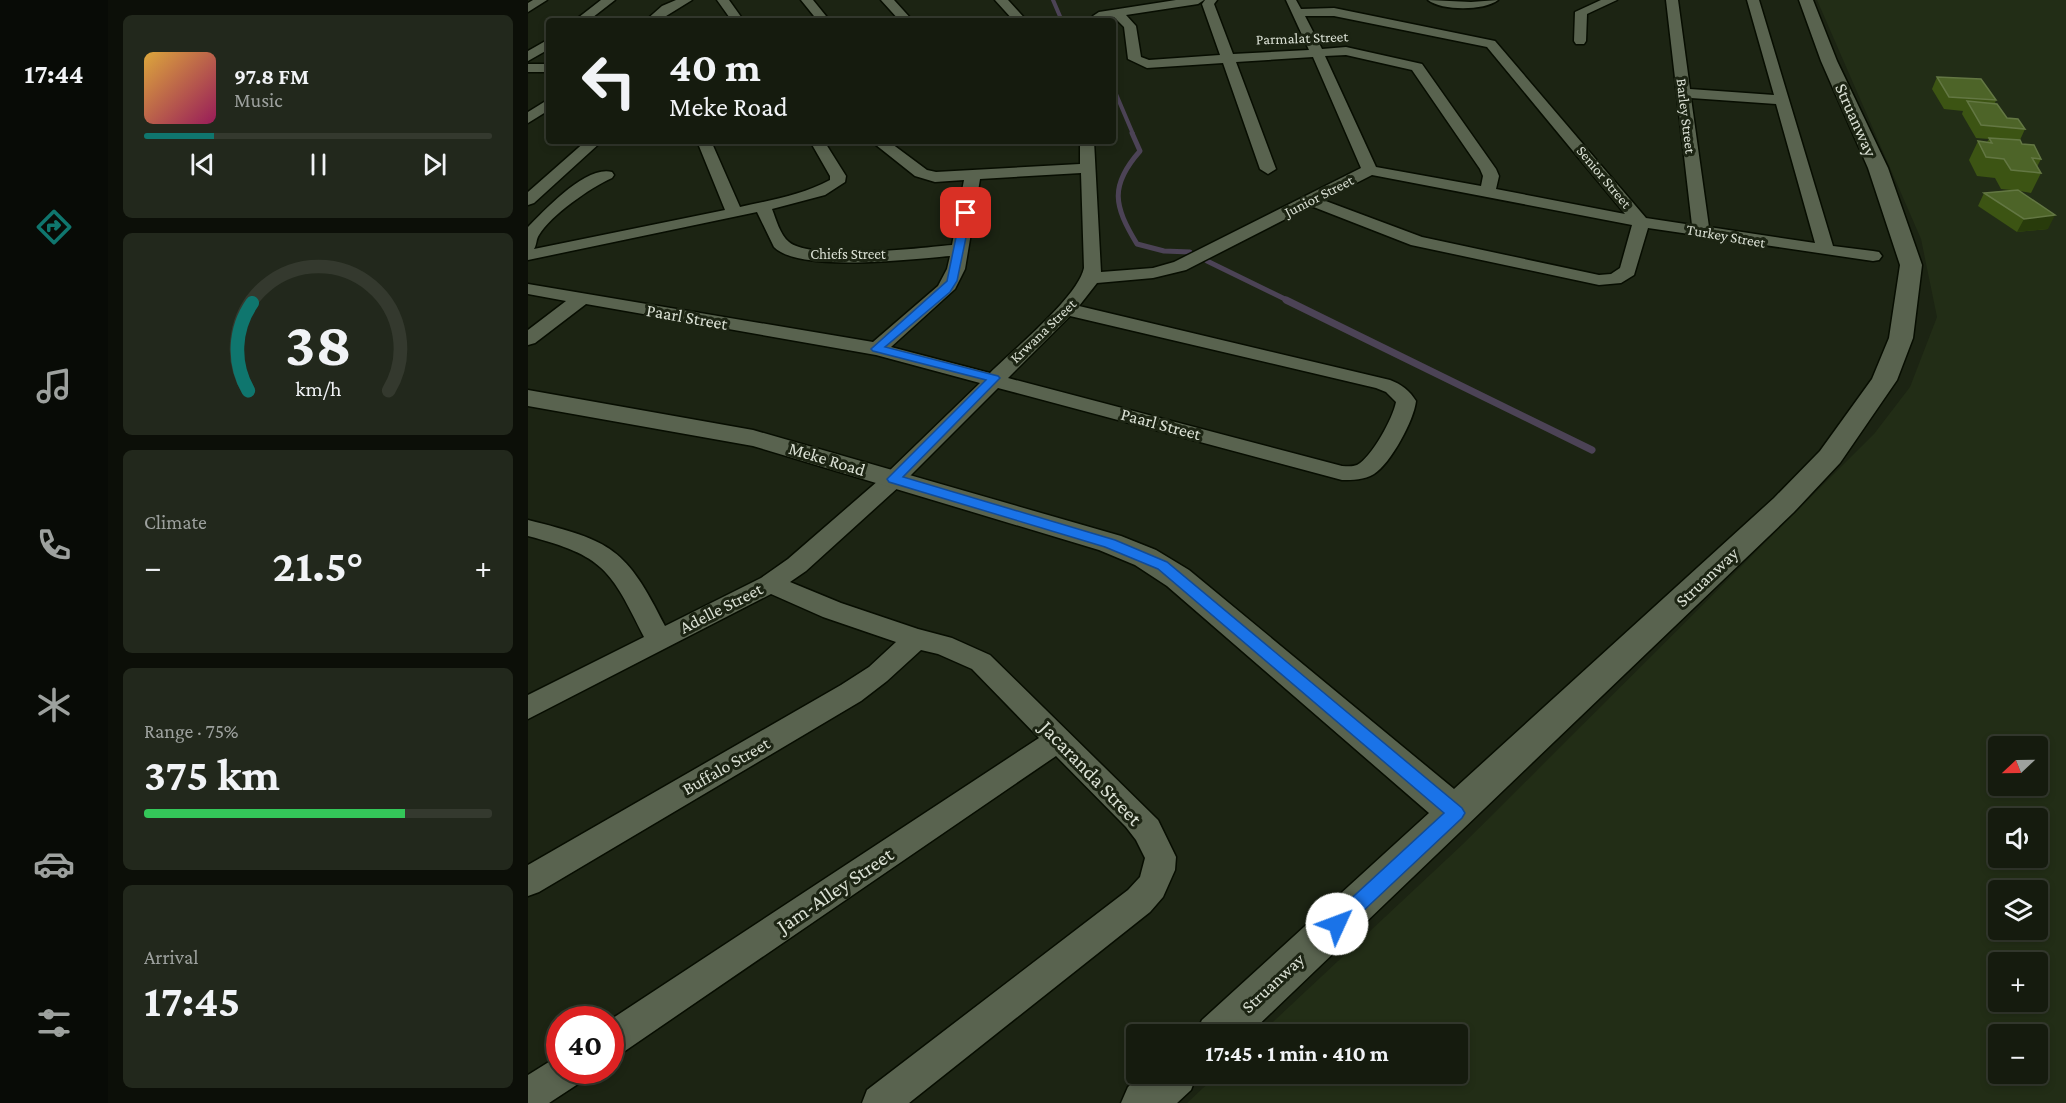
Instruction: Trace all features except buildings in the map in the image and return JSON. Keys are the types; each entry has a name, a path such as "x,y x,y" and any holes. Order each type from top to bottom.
{"street":[{"path":"528,8 541,0"},
{"path":"584,18 609,0"},
{"path":"655,18 666,9 686,0"},
{"path":"723,0 736,18"},
{"path":"807,0 822,18"},
{"path":"887,0 904,18"},
{"path":"1001,0 1019,18"},
{"path":"1098,16 1118,14 1139,4 1198,0"},
{"path":"1211,0 1208,4 1268,169"},
{"name":"Senior Street","path":"1279,0 1326,12 1491,44 1641,222 1628,271 1615,279 1599,280 1417,241 1309,200"},
{"path":"1434,0 1471,6 1492,0"},
{"path":"1580,41 1581,12 1611,0"},
{"name":"Barley Street","path":"1672,0 1701,231"},
{"path":"1753,0 1826,250"},
{"name":"Struanway","path":"1229,1024 1784,505 1830,457 1884,380 1901,338 1911,265 1878,168 1829,61 1806,0"},
{"name":"Junior Street","path":"1091,278 1153,273 1180,266 1370,170 1317,52 1293,5"},
{"path":"1346,15 1359,5"},
{"name":"Parmalat Street","path":"1118,14 1130,26 1135,59 1147,64 1317,52 1352,52 1417,67 1488,169 1491,176 1488,192"},
{"path":"528,57 546,39"},
{"path":"528,68 546,68"},
{"path":"1683,93 1782,100"},
{"path":"528,119 546,106"},
{"path":"528,200 536,186 591,144"},
{"path":"705,144 735,213"},
{"path":"528,255 735,213 819,192 837,182 838,176 825,144"},
{"path":"882,144 927,176 973,176 1087,168"},
{"path":"1087,144 1091,278"},
{"name":"Turkey Street","path":"1370,170 1641,222 1873,256"},
{"path":"528,239 579,188 606,175"},
{"path":"877,349 946,290 952,281 973,176"},
{"name":"Chiefs Street","path":"763,206 780,243 793,252 830,257 960,250"},
{"name":"Krwana Street","path":"894,479 1066,309 1091,278"},
{"name":"Paarl Street","path":"528,289 877,349 994,378 1342,472 1357,473 1378,458 1405,409 1406,400 1401,394 1383,384 1066,309"},
{"path":"528,339 581,299"},
{"name":"Meke Road","path":"528,399 753,438 1110,543 1162,566 1456,813"},
{"name":"Adelle Street","path":"528,708 770,584 797,565 894,479"},
{"path":"528,528 568,539 598,552 614,564 628,582 659,640"},
{"name":"Jacaranda Street","path":"770,584 832,610 916,639 963,652 981,662 1137,818 1147,830 1161,857 1160,870 1152,887 1138,901 880,1103"},
{"name":"Buffalo Street","path":"528,882 851,693 878,674 916,639"},
{"name":"Jam-Alley Street","path":"624,1032 1059,739"},
{"path":"528,1096 546,1084"},
{"path":"1144,1103 1164,1084"}],"shaded area":[{"path":"1817,0 2066,0 2066,1103 1187,1103 1207,1084 1468,1084 1468,1024 1271,1024 1463,844 1874,434 1910,387 1937,317 1921,239"}],"waterway":[{"path":"1053,0 1061,18"},
{"path":"1116,94 1133,134"},
{"path":"1132,133 1140,151 1123,175 1118,196 1123,218 1129,231 1137,244 1164,251 1190,252"},
{"path":"1207,261 1289,301"},
{"path":"1286,300 1592,450"}],"route":[{"path":"966,213 952,281 946,290 877,349 994,378 894,479 1110,543 1142,555 1162,566 1456,813 1337,924"}]}
